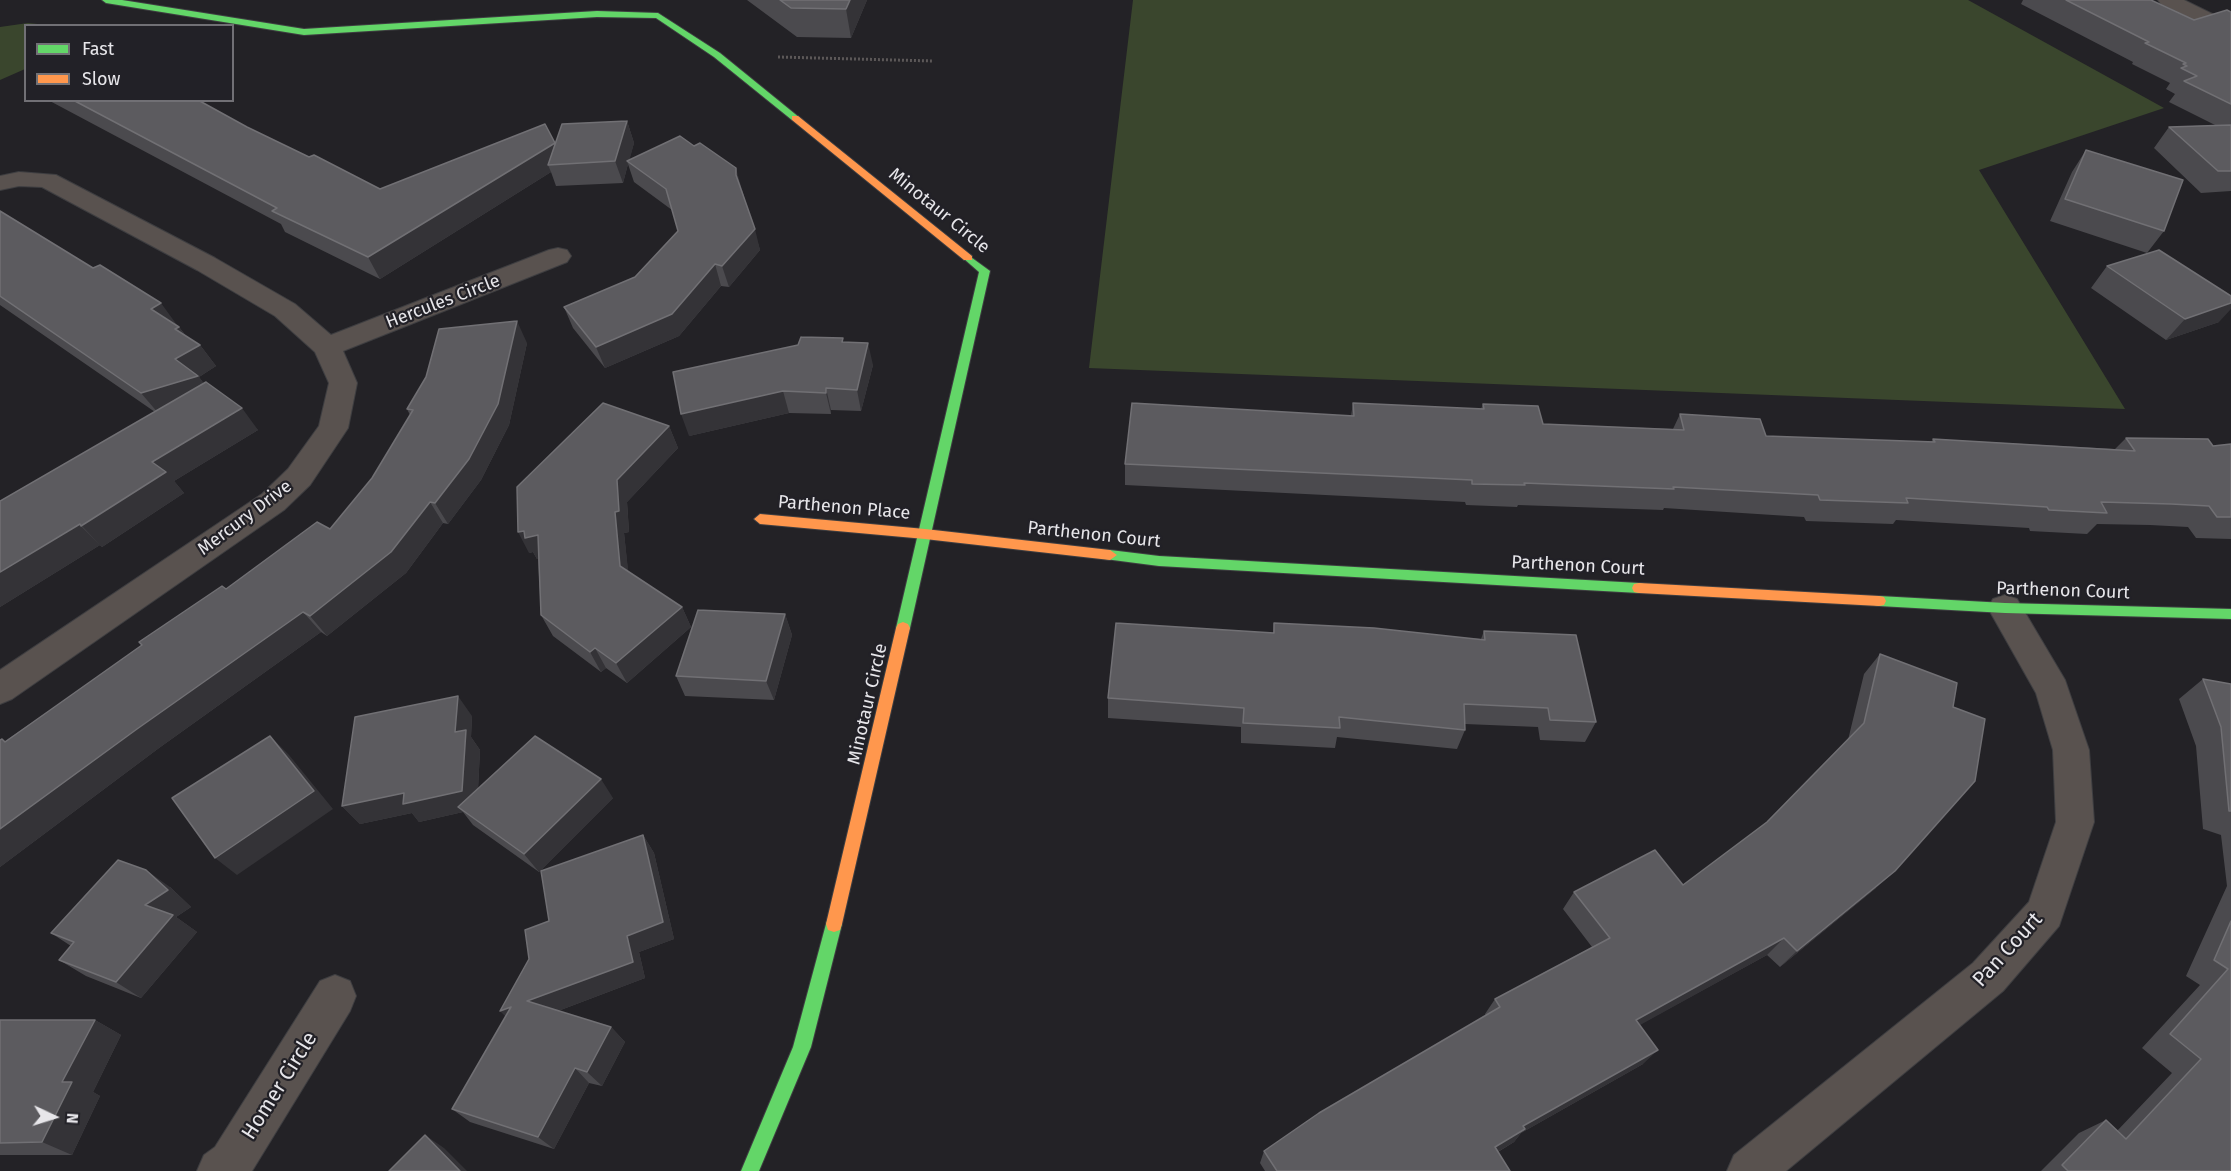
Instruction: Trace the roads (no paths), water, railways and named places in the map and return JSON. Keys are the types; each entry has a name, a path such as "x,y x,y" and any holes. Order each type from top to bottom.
{"street":[{"name":"Minotaur Circle","path":"106,0 304,32 597,14 658,16 717,55 985,271 843,892 802,1047 750,1171"},
{"path":"2168,0 2231,31"},
{"name":"Mercury Drive","path":"0,183 18,179 47,180 206,264 285,310 327,347 343,383 333,428 299,477 273,502 0,688"},
{"name":"Hercules Circle","path":"327,347 558,256"},
{"name":"Parthenon Place","path":"760,519 925,534"},
{"name":"Parthenon Court","path":"925,534 1159,561 2005,608 2231,614"},
{"name":"Pan Court","path":"1750,1171 1988,977 2045,913 2074,822 2071,750 2053,690 2005,608"},
{"name":"Homer Circle","path":"220,1171 231,1163 335,996"}]}
